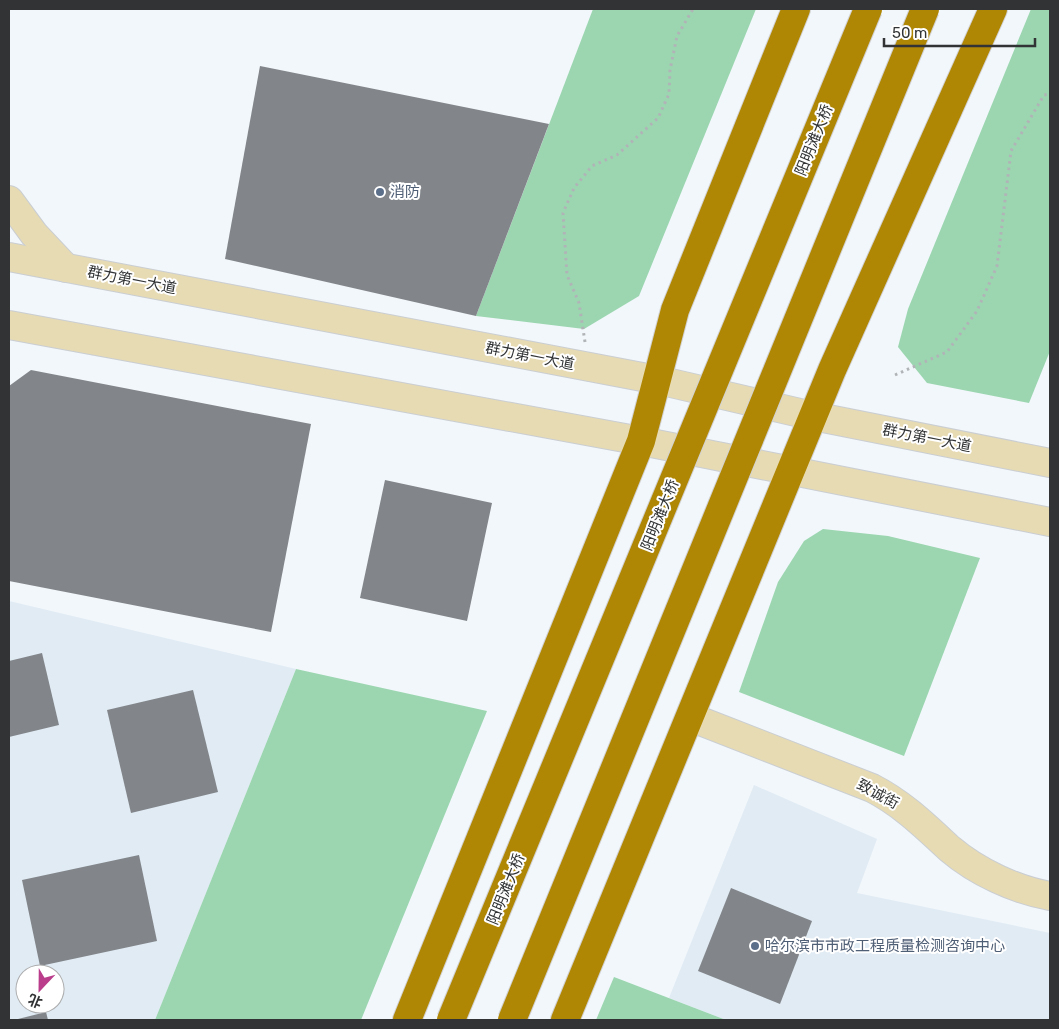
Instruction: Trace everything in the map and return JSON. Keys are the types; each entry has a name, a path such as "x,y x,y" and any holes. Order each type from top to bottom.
{"highway":[{"path":"407,1020 641,441 675,310 796,9"},
{"name":"阳明滩大桥","path":"451,1020 868,9"},
{"path":"512,1020 925,9"},
{"path":"565,1020 813,416 993,9"}],"main road":[{"path":"9,200 34,234 66,268"},
{"name":"群力第一大道","path":"9,257 658,380 813,416 1050,463"},
{"path":"9,340 21,328 641,441 1050,522"},
{"name":"致诚街","path":"690,717 872,788 890,797 908,810 952,850 977,868 1022,888 1050,896"}],"path":[{"path":"589,367 579,303 567,274 563,214 574,188 592,166 617,155 658,118 669,94 670,70 677,36 693,9"},
{"path":"895,375 947,352 977,311 997,266 1010,151 1044,96 1050,94"}],"shaded area":[{"path":"9,601 296,669 155,1020 9,1020"},
{"path":"754,785 877,839 857,893 1050,933 1050,1020 726,1020 669,998"}],"green space":[{"path":"593,9 756,9 639,296 584,329 476,316"},
{"path":"1031,9 1050,9 1050,351 1029,403 927,383 898,347 908,309"},
{"path":"823,529 888,536 980,558 904,756 739,692 778,582 804,541"},
{"path":"296,669 487,711 361,1020 155,1020"},
{"path":"614,977 726,1020 596,1020"}],"building":[{"name":"消防","path":"260,66 549,124 476,316 225,259"},
{"path":"31,370 311,424 271,632 9,581 9,386"},
{"path":"385,480 492,503 467,621 360,598"},
{"path":"42,653 59,725 9,737 9,661"},
{"path":"193,690 218,792 131,813 107,710"},
{"path":"139,855 157,941 49,964 40,964 22,880"},
{"name":"哈尔滨市市政工程质量检测咨询中心","path":"731,888 812,921 780,1004 698,971"},
{"path":"38,1014 46,1014 48,1020 14,1020"}],"place":[{"name":"消防","path":"380,192"},
{"name":"哈尔滨市市政工程质量检测咨询中心","path":"755,946"}]}
